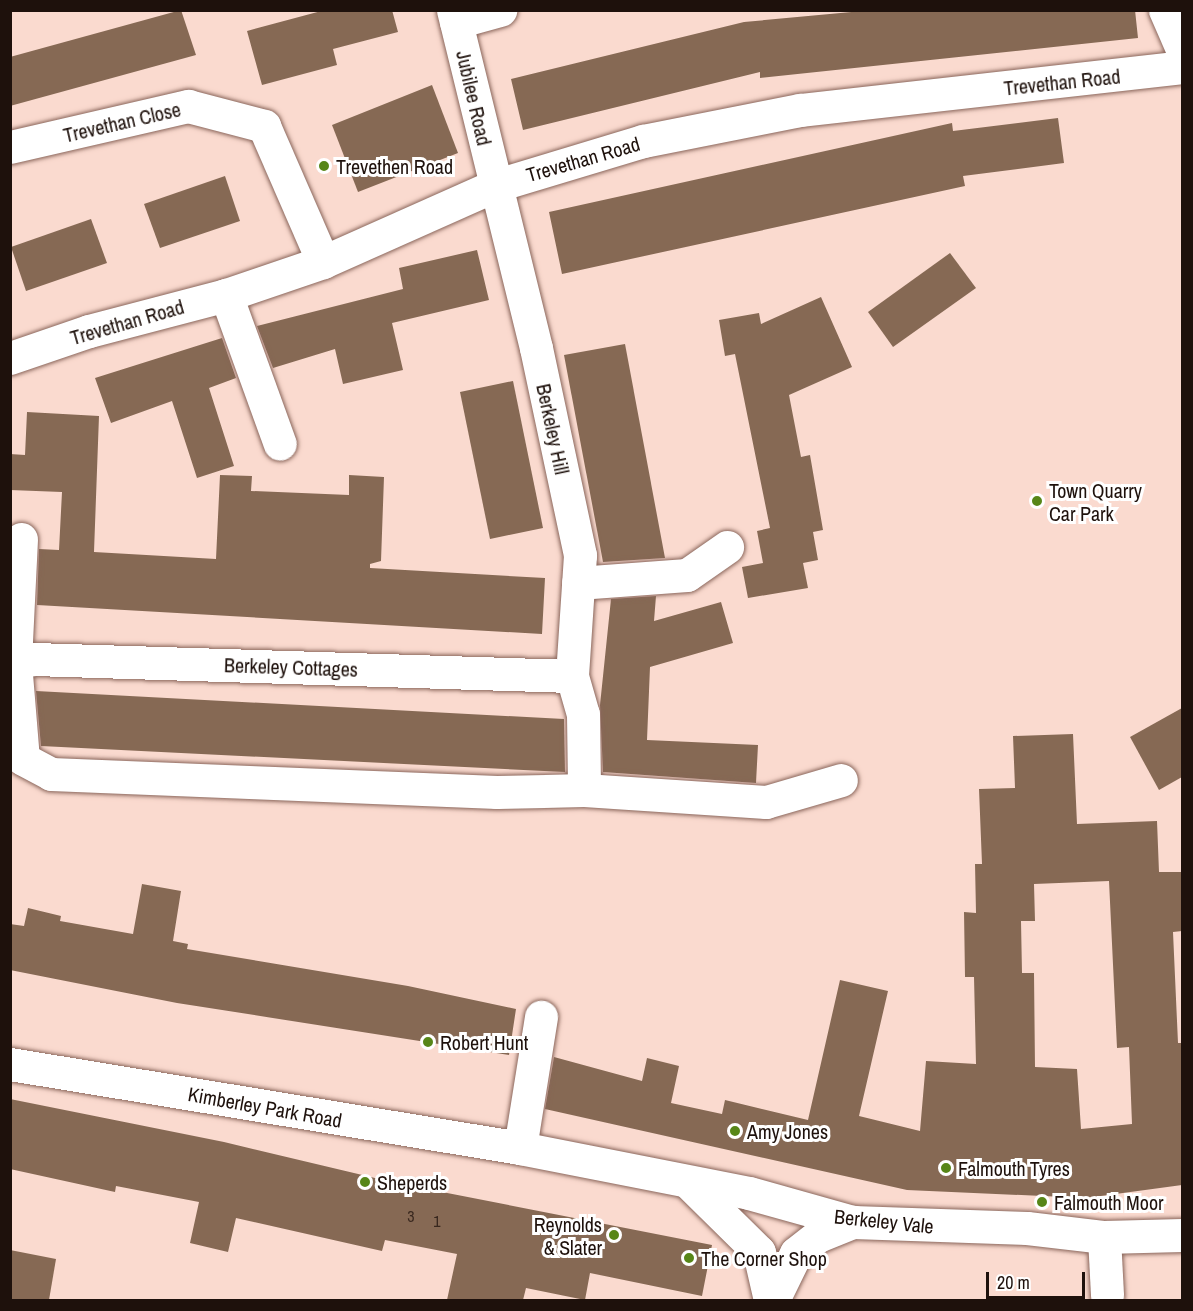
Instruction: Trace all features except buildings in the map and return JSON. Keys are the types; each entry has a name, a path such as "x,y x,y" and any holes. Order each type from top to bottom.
{"street":[{"path":"454,16 500,10"},
{"path":"1166,10 1182,49"},
{"name":"Jubilee Road","path":"454,16 494,186"},
{"name":"Trevethan Road","path":"10,358 89,331 226,295 323,262 494,186 642,141 800,110 1182,67"},
{"name":"Trevethan Close","path":"10,147 188,106 264,126 323,262"},
{"name":"Berkeley Hill","path":"494,186 536,348 580,555 572,675 583,714 584,790"},
{"path":"226,295 280,444"},
{"path":"21,538 13,662 23,759 51,774 497,792 584,790 759,802 841,780"},
{"path":"578,583 687,574 727,547"},
{"name":"Berkeley Cottages","path":"13,662 572,675"},
{"path":"520,1148 541,1017"},
{"name":"Kimberley Park Road","path":"10,1064 520,1148"},
{"name":"Berkeley Vale","path":"520,1148 689,1183 750,1193 853,1222 1027,1228 1104,1237 1182,1234"},
{"path":"689,1183 759,1252 772,1300"},
{"path":"772,1300 796,1253 818,1236 853,1222"},
{"path":"1104,1237 1107,1295"}],"place":[{"name":"Trevethen Road","path":"324,166"},
{"name":"Town Quarry Car Park","path":"1037,501"},
{"name":"Robert Hunt","path":"428,1042"},
{"name":"Amy Jones","path":"735,1131"},
{"name":"Falmouth Tyres","path":"946,1168"},
{"name":"Sheperds","path":"365,1182"},
{"name":"Falmouth Moor","path":"1042,1202"},
{"name":"Reynolds & Slater","path":"614,1235"},
{"name":"The Corner Shop","path":"689,1258"}]}
